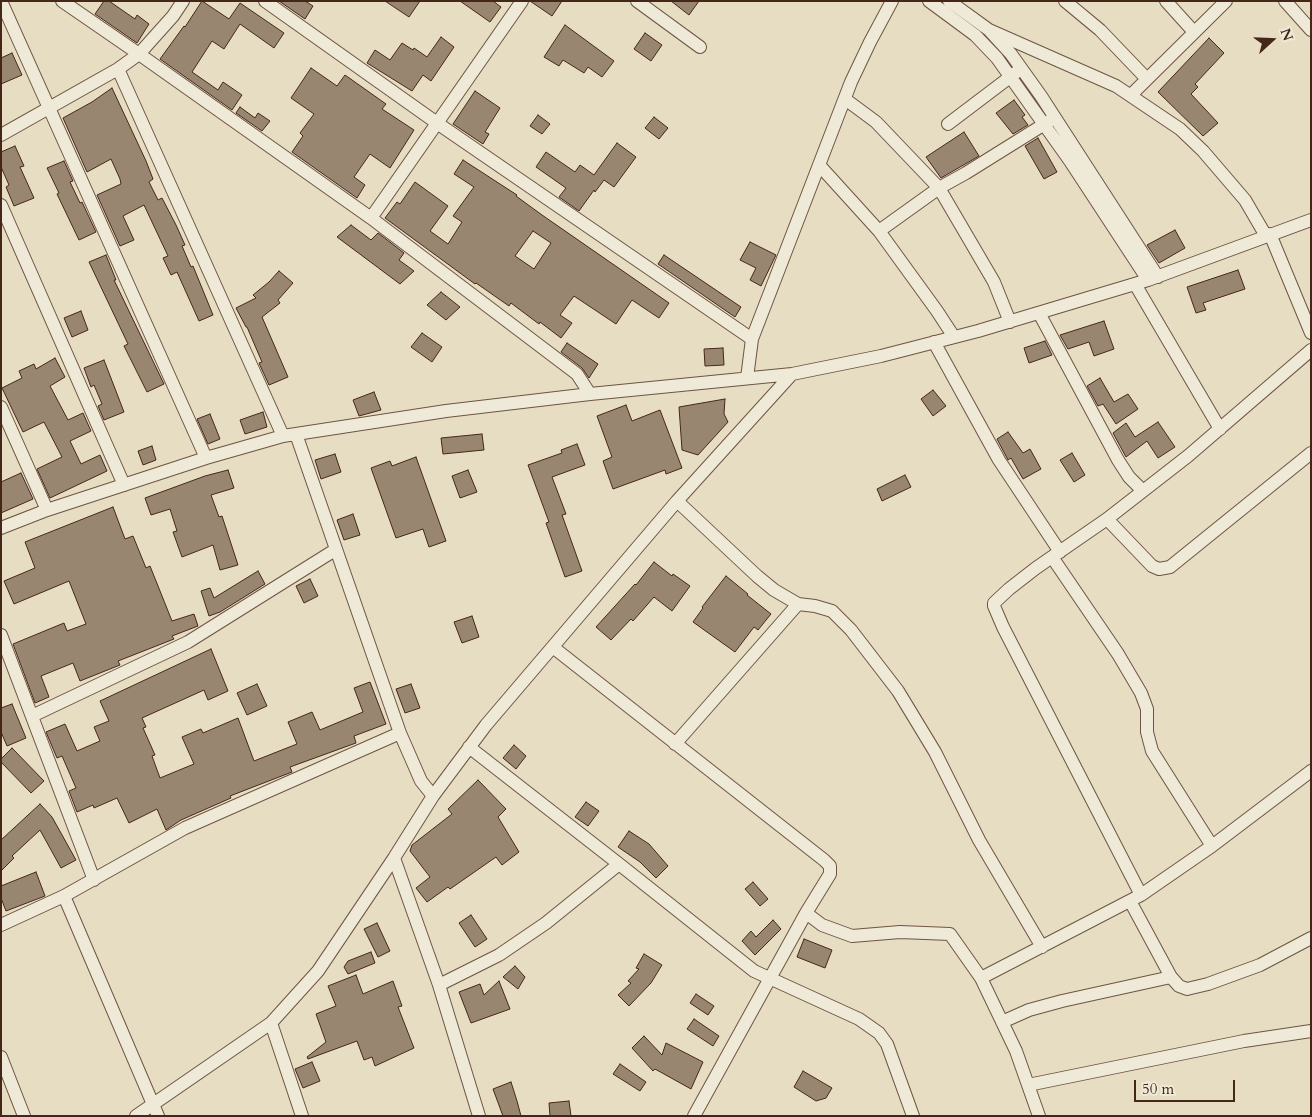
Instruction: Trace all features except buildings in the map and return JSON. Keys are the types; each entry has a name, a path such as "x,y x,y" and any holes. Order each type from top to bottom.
{"street":[{"path":"1,1 206,458"},
{"path":"62,1 371,218 577,374 590,394"},
{"path":"1,135 139,54 173,16 183,1"},
{"path":"265,1 437,123 752,339"},
{"path":"371,218 522,1"},
{"path":"637,1 700,46"},
{"path":"746,378 752,339 851,82 892,1"},
{"path":"929,1 975,35 998,58 1016,72 1153,278"},
{"path":"949,1 989,30 1011,54 1016,72"},
{"path":"1065,1 1100,30 1147,79"},
{"path":"1166,1 1194,32"},
{"path":"1131,96 1226,1"},
{"path":"1285,1 1311,30"},
{"path":"989,30 1116,86 1180,129 1203,151 1245,200 1268,235 1310,331"},
{"path":"118,68 289,435 334,550 400,733 421,781 433,796"},
{"path":"948,124 1016,72"},
{"path":"845,99 876,122 939,188 994,282 1010,322"},
{"path":"879,231 939,188 966,174 1050,121"},
{"path":"820,166 879,231 937,310 954,337"},
{"path":"1,205 124,485"},
{"path":"1,528 47,510 206,458 289,435 446,411 590,394 792,374 880,356 1010,322 1135,284 1311,220"},
{"path":"1135,284 1220,428"},
{"path":"1039,313 1118,460 1129,477 1143,491"},
{"path":"934,342 999,460 1141,693 1147,709 1147,732 1152,751 1212,846"},
{"path":"1141,895 1003,627 994,603 1009,588 1107,519 1143,491 1311,350"},
{"path":"136,1116 155,1110 270,1023 318,971 433,796 492,718 554,648 677,502 792,374"},
{"path":"1,407 47,510"},
{"path":"1107,519 1152,566 1159,569 1170,567 1311,453"},
{"path":"677,502 774,590 798,604 832,611 851,630 898,691 935,752 979,840 1042,947"},
{"path":"32,716 188,642 334,550"},
{"path":"675,744 798,604"},
{"path":"1,635 94,880"},
{"path":"554,648 830,866 830,874 806,913 694,1116"},
{"path":"1,925 64,896 185,828 400,733"},
{"path":"469,748 754,972 859,1019 879,1033 890,1052 913,1116"},
{"path":"981,978 1130,902 1308,778"},
{"path":"394,858 439,985 479,1116"},
{"path":"439,985 499,955 531,934 619,864"},
{"path":"64,896 155,1110"},
{"path":"1130,902 1171,977 1178,986 1188,989 1208,984 1260,965 1311,938"},
{"path":"806,913 822,925 852,936 900,932 950,934 981,978 1016,1051 1039,1116"},
{"path":"1002,1022 1029,1010 1062,1001 1171,977"},
{"path":"270,1023 302,1116"},
{"path":"1028,1085 1244,1041 1311,1031"},
{"path":"1,1057 24,1116"}]}
